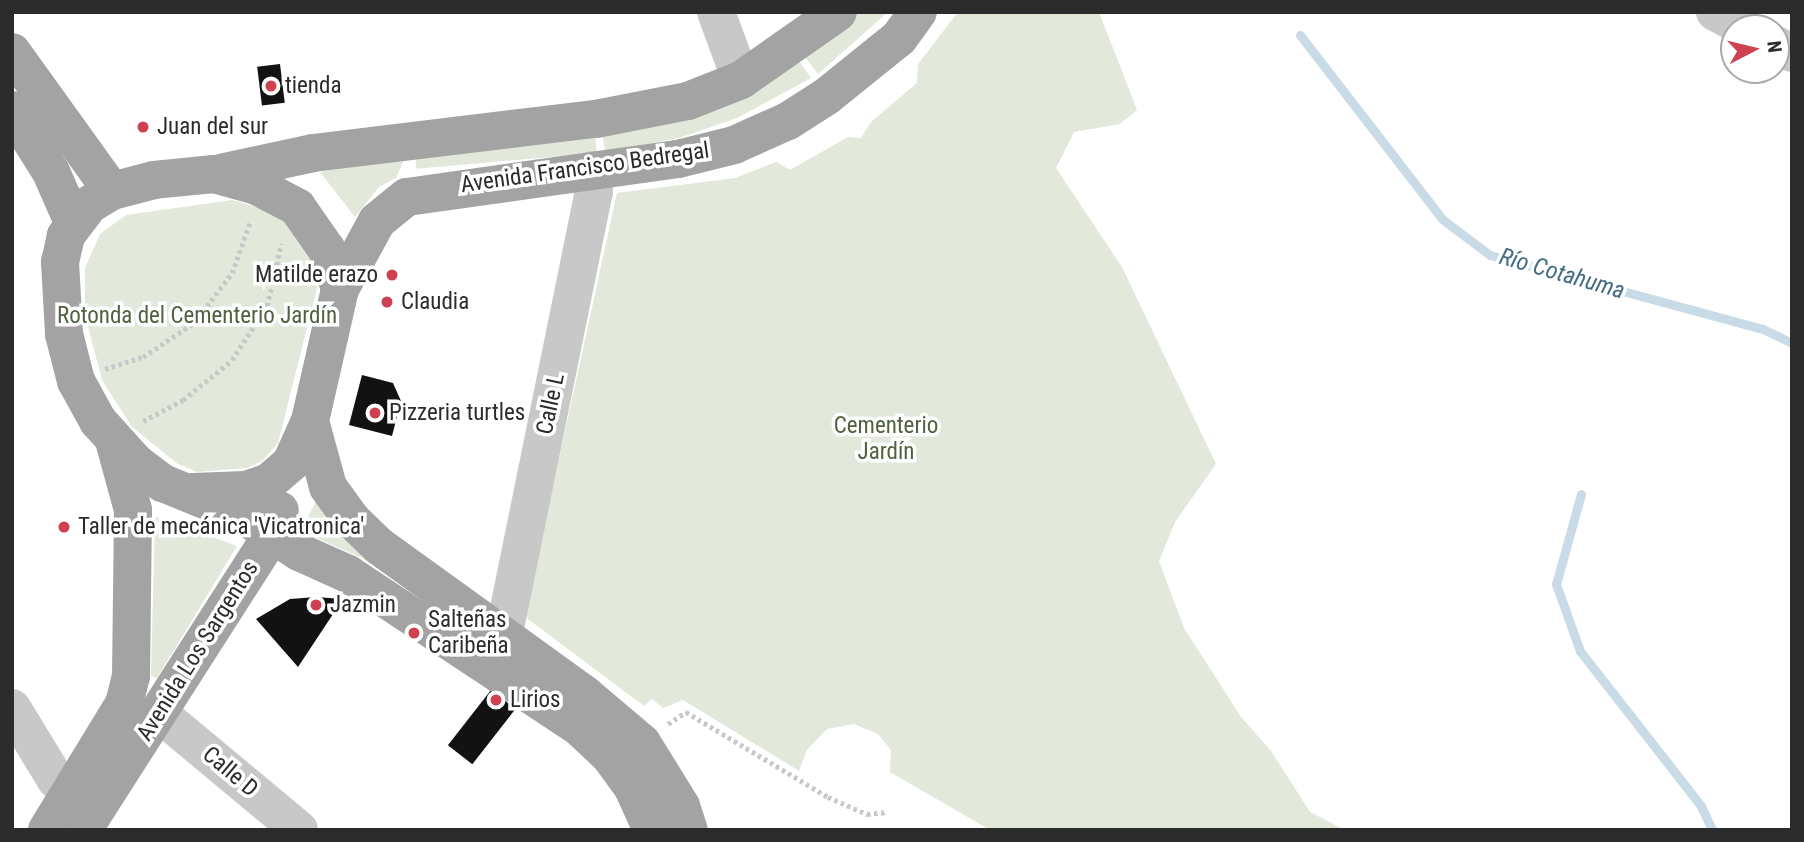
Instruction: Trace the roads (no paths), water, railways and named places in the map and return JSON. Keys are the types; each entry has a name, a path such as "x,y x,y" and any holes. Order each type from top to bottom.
{"main road":[{"name":"Avenida Francisco Bedregal","path":"112,191 154,180 214,174 313,153 596,119 688,101 741,80 838,12"},
{"name":"Avenida Francisco Bedregal","path":"310,421 340,289 377,222 407,197 678,159 734,145 788,121 880,55 918,12"},
{"path":"12,52 112,191 73,222 60,262 64,334 76,381 133,428 163,483 193,492 403,606 583,693 642,743 681,806 689,830"},
{"path":"12,110 51,172 73,222"},
{"path":"214,174 257,186 297,208 327,250 340,289"},
{"path":"310,421 328,486 352,520 610,756 633,788 652,830"},
{"name":"Avenida Los Sargentos","path":"83,830 160,714 272,534 291,463 310,421"},
{"name":"Avenida Los Sargentos","path":"47,830 124,704 131,676 133,428"},
{"path":"193,492 246,490 269,482 291,463"}],"street":[{"path":"716,12 741,80"},
{"name":"Calle L","path":"494,650 594,192 592,170"},
{"path":"12,708 56,780 70,792"},
{"name":"Calle D","path":"160,714 299,830"}],"waterway":[{"name":"Río Cotahuma","path":"1300,35 1442,219 1490,255 1763,329 1792,343"},
{"path":"1581,494 1556,584 1580,651 1701,806 1712,830"}],"place":[{"name":"tienda","path":"271,86"},
{"name":"Juan del sur","path":"143,127"},
{"name":"Matilde erazo","path":"392,275"},
{"name":"Claudia","path":"387,302"},
{"name":"Pizzeria turtles","path":"375,413"},
{"name":"Taller de mecánica 'Vicatronica'","path":"64,527"},
{"name":"Jazmin","path":"316,605"},
{"name":"Salteñas Caribeña","path":"414,633"},
{"name":"Lirios","path":"496,700"}],"park label":[{"name":"Rotonda del Cementerio Jardín","path":"197,316"},
{"name":"Cementerio Jardín","path":"886,439"}]}
